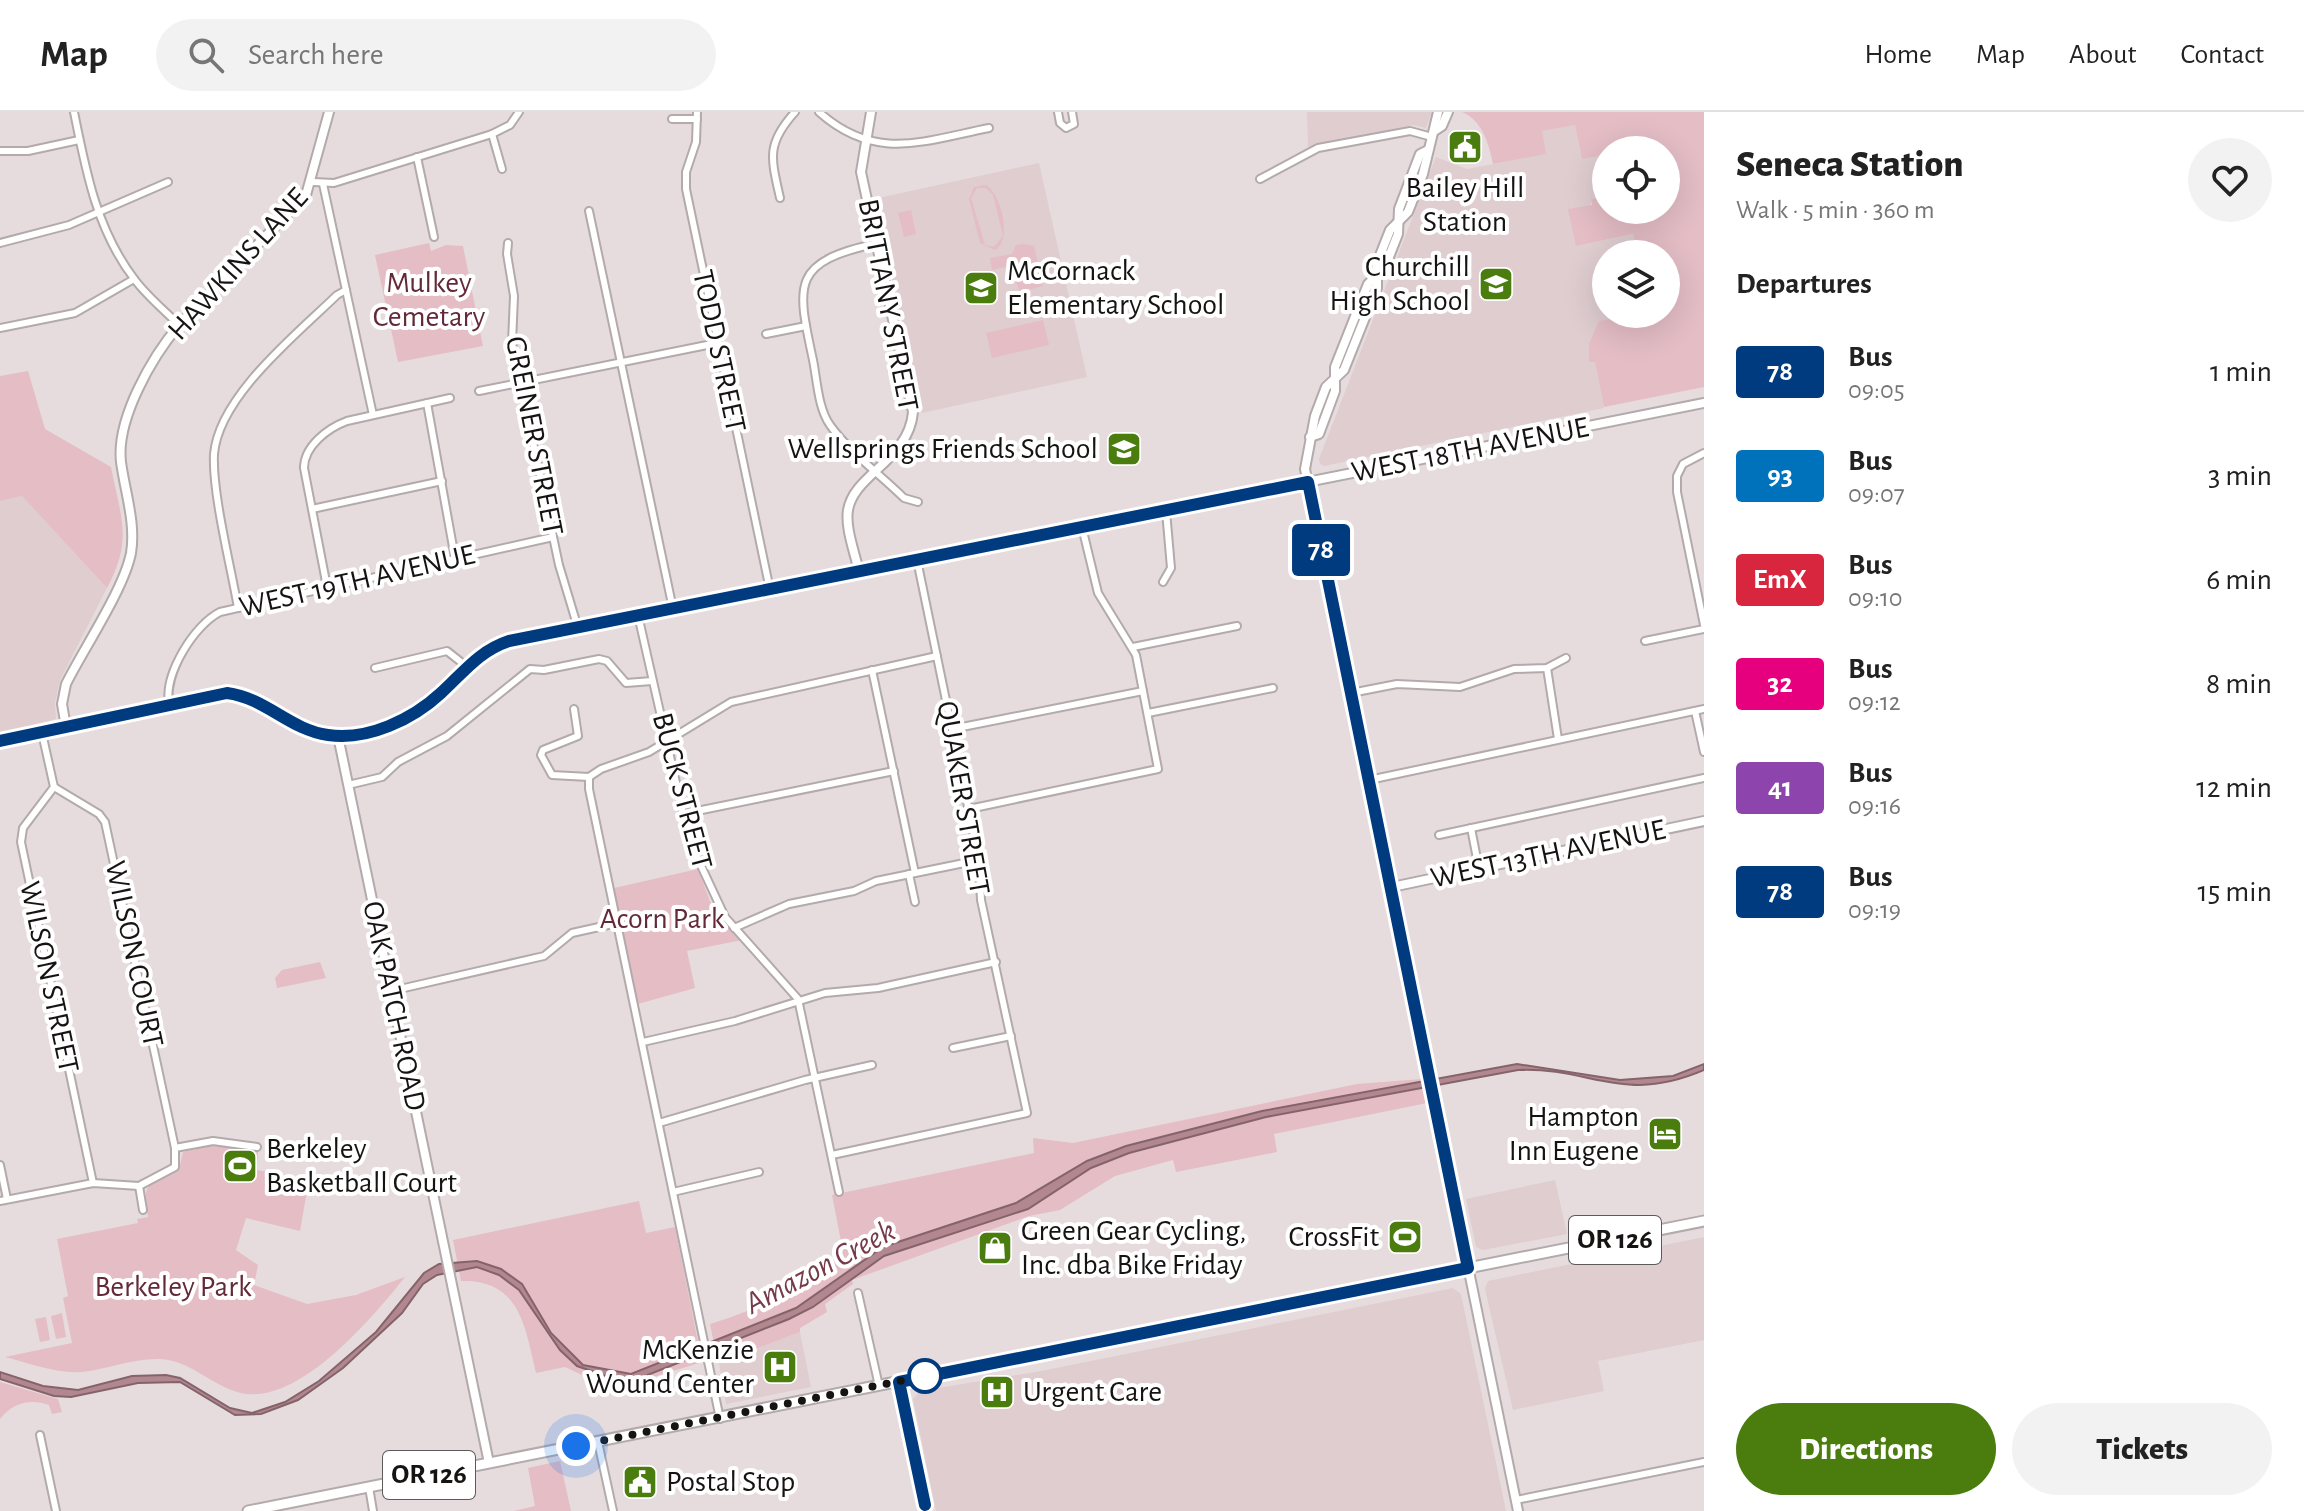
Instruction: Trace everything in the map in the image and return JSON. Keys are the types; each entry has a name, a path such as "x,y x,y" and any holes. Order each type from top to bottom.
{"main road":[{"name":"OR 126","path":"248,1511 1704,1221"}],"street":[{"path":"74,112 98,212 134,279 179,325"},
{"name":"HAWKINS LANE","path":"66,727 62,704 66,684 131,554 131,524 121,458 124,424 162,348 179,325 300,202 313,182 329,112"},
{"path":"780,198 772,150 779,130 795,112"},
{"path":"819,112 843,133 898,145 989,128"},
{"name":"BRITTANY STREET","path":"859,572 848,508 853,497 904,441 913,412 861,166 871,112"},
{"path":"1058,112 1060,123 1066,128 1074,124 1072,112"},
{"path":"1438,112 1428,150 1430,158 1408,212 1398,219 1397,238 1385,267 1375,278 1377,288 1344,370 1335,378 1335,391 1319,434 1310,437 1305,457 1518,1511"},
{"path":"1434,134 1442,126 1448,112"},
{"path":"672,119 697,116"},
{"name":"TODD STREET","path":"697,116 696,142 686,172 686,189 770,590"},
{"path":"313,182 323,184 492,134 519,117"},
{"path":"1260,179 1322,147 1410,131 1434,134"},
{"path":"492,134 502,169"},
{"path":"0,151 38,149 79,140"},
{"path":"417,157 434,237"},
{"path":"0,243 56,229 168,182"},
{"path":"323,184 373,415"},
{"path":"589,211 673,609"},
{"name":"GREINER STREET","path":"508,243 514,296 511,335 553,537 578,628"},
{"path":"878,243 832,254 814,268 802,292 806,326 827,418 907,500 918,502"},
{"path":"0,328 75,313 134,279"},
{"path":"238,608 215,467 217,440 247,386 337,295 346,290"},
{"path":"766,334 806,326"},
{"path":"479,391 717,343"},
{"path":"327,587 304,468 308,452 339,424 450,398"},
{"path":"427,403 455,558"},
{"name":"WEST 18TH AVENUE","path":"0,741 215,694 242,695 263,703 308,730 338,736 376,730 403,719 435,698 466,666 499,645 1704,403"},
{"path":"1645,641 1704,627 1676,487 1683,464 1704,453"},
{"path":"312,509 442,481"},
{"path":"1163,582 1171,568 1166,511"},
{"path":"969,809 1158,769 1133,647 1098,593 1082,527"},
{"name":"WEST 19TH AVENUE","path":"169,703 171,679 195,635 212,616 553,537"},
{"name":"QUAKER STREET","path":"832,1155 1027,1113 980,895 979,860 917,560"},
{"name":"BUCK STREET","path":"638,615 682,814 711,892 734,928 798,999 839,1192"},
{"path":"1133,647 1237,626"},
{"path":"375,668 447,651 466,666"},
{"path":"574,709 578,736 541,751 548,771 556,776 589,777 666,741 705,714 731,702 937,656"},
{"path":"1351,693 1397,684 1460,687 1514,669 1547,668 1566,658"},
{"path":"348,785 382,777 398,762 447,736 530,669 544,670 601,659 626,683 652,681"},
{"path":"1547,668 1558,739"},
{"path":"872,670 894,771 915,902"},
{"path":"1148,713 1273,688"},
{"path":"952,729 1143,691"},
{"path":"1369,780 1704,709"},
{"path":"1695,711 1704,752"},
{"path":"42,733 54,787"},
{"name":"OAK PATCH ROAD","path":"338,736 489,1463"},
{"path":"682,814 894,771"},
{"path":"589,777 720,1419"},
{"path":"1439,835 1704,778"},
{"name":"WILSON COURT","path":"54,787 99,814 105,822 175,1148"},
{"name":"WILSON STREET","path":"54,787 23,828 21,842 93,1183"},
{"name":"WEST 13TH AVENUE","path":"1392,887 1704,821"},
{"path":"1471,828 1479,869"},
{"path":"734,928 789,904 854,891 873,882 979,860"},
{"path":"391,991 544,956 572,933 617,923"},
{"path":"643,1042 735,1021 798,999 878,988 996,962"},
{"path":"953,1048 1011,1036"},
{"path":"659,1123 815,1078 872,1065"},
{"path":"0,1165 4,1200 93,1183 139,1186 175,1167 175,1148 213,1141 257,1147"},
{"path":"673,1192 759,1172"},
{"path":"139,1186 143,1210"},
{"path":"858,1293 879,1386"},
{"path":"899,1382 926,1511"},
{"path":"40,1435 56,1511"},
{"path":"598,1442 613,1511"},
{"path":"1516,1500 1704,1462"},
{"path":"369,1487 373,1511"}],"shaded area":[{"path":"1307,112 1432,112 1426,128 1413,125 1308,147"},
{"name":"Churchill High School","path":"1575,125 1582,159 1592,157 1592,199 1576,246 1592,243 1592,328 1598,328 1590,362 1595,361 1604,408 1324,466 1320,464 1319,459 1436,157 1467,169 1545,154 1541,131"},
{"name":"McCornack Elementary School","path":"1039,163 1087,377 922,413 874,199"},
{"name":"Churchill High School","path":"1634,234 1635,240 1605,240"},
{"path":"22,496 107,588 60,680 55,703 56,719 0,733 0,501"},
{"path":"1517,1064 1620,1080 1673,1076 1704,1064 1704,1070 1676,1080 1629,1085 1567,1074 1518,1070 1266,1117 1129,1153 1091,1168 1028,1209 884,1256 813,1307 789,1319 640,1378 606,1376 577,1366 560,1350 519,1290 499,1275 477,1267 437,1275 423,1284 402,1313 343,1368 298,1400 261,1414 235,1415 180,1382 138,1383 71,1397 54,1396 0,1379 0,1372 43,1386 78,1390 132,1376 166,1375 180,1378 230,1408 252,1413 285,1402 319,1381 376,1332 424,1273 439,1264 477,1261 501,1269 522,1284 551,1333 583,1365 631,1374 796,1308 883,1247 1016,1203 1087,1161 1126,1146 1262,1111"},
{"path":"1555,1180 1567,1234 1483,1250 1476,1247 1466,1199"},
{"path":"1704,1237 1704,1340 1598,1361 1604,1391 1513,1410 1485,1289 1488,1281"},
{"path":"1453,1288 1461,1294 1506,1511 936,1511 913,1399 920,1391 1041,1371"},
{"path":"800,1332 811,1387 726,1404 719,1363"}],"green space":[{"path":"1462,112 1704,112 1704,387 1604,407 1595,362 1589,362 1589,344 1596,328 1680,328 1680,240 1634,240 1633,234 1592,240 1592,243 1576,246 1568,209 1592,205 1592,224 1680,224 1680,136 1592,136 1592,157 1582,159 1575,125 1542,131 1546,154 1493,164 1480,127"},
{"path":"986,185 991,190 1000,207 1004,227 1003,237 995,250 980,243 969,199 974,187","holes":["977,188 986,188 993,195 1003,236 994,247 985,245 971,198"]},
{"path":"911,210 916,234 904,237 898,213"},
{"name":"Mulkey Cemetary","path":"429,243 431,251 446,245 463,246 483,346 398,362 375,255"},
{"path":"1016,245 1034,246 1043,286 1020,292 1012,272 1005,267 992,270 990,258 1012,254"},
{"path":"1043,320 1049,345 992,358 986,333"},
{"path":"28,371 45,429 111,467 121,515 122,542 120,556 107,588 22,496 0,501 0,376"},
{"name":"Acorn Park","path":"698,869 711,904 742,940 687,951 695,988 638,1004 614,888"},
{"path":"320,962 326,978 277,988 275,978 282,970"},
{"path":"1422,1079 1427,1103 1274,1134 1277,1152 1176,1172 1173,1160 1115,1176 1060,1210 1029,1216 852,1280 853,1284 825,1304 827,1312 800,1328 800,1332 722,1362 717,1359 710,1324 780,1295 843,1252 832,1195 1034,1153 1033,1138 1073,1143 1357,1084"},
{"name":"Berkeley Park","path":"216,1144 258,1151 257,1170 309,1179 300,1231 246,1218 236,1250 258,1265 254,1285 307,1304 356,1295 405,1277 353,1336 308,1374 284,1387 260,1394 237,1392 171,1360 140,1360 92,1371 72,1372 43,1368 5,1357 72,1343 63,1298 68,1296 57,1239 138,1223 137,1219 148,1217 146,1195 150,1185 179,1170 183,1152"},
{"path":"639,1201 646,1233 675,1227 702,1362 628,1385 597,1382 565,1367 536,1373 523,1323 516,1309 508,1297 496,1288 481,1282 461,1281 453,1240"},
{"path":"62,1313 66,1337 56,1339 51,1316"},
{"path":"46,1317 50,1340 40,1342 35,1319"},
{"path":"0,1382 58,1399 62,1412 52,1414 49,1405 28,1402 10,1409 0,1419"},
{"path":"560,1461 571,1511 514,1511 535,1506 528,1468"}],"bus line":[{"name":"78","path":"0,741 227,693 253,698 296,725 318,734 359,734 389,725 415,712 444,690 476,658 509,641 1308,482 1468,1268 899,1382 925,1505"}],"place":[{"name":"Bailey Hill Station","path":"1465,147"},
{"name":"Churchill High School","path":"1496,284"},
{"name":"McCornack Elementary School","path":"981,288"},
{"name":"Wellsprings Friends School","path":"1124,449"},
{"name":"Hampton Inn Eugene","path":"1665,1134"},
{"name":"Berkeley Basketball Court","path":"240,1166"},
{"name":"CrossFit","path":"1405,1237"},
{"name":"Green Gear Cycling, Inc. dba Bike Friday","path":"995,1248"},
{"name":"McKenzie Wound Center","path":"780,1367"},
{"name":"Urgent Care","path":"997,1392"},
{"name":"Postal Stop","path":"640,1482"}],"route":[{"path":"576,1446 925,1376"}],"water label":[{"name":"Amazon Creek","path":"820,1267"}]}
